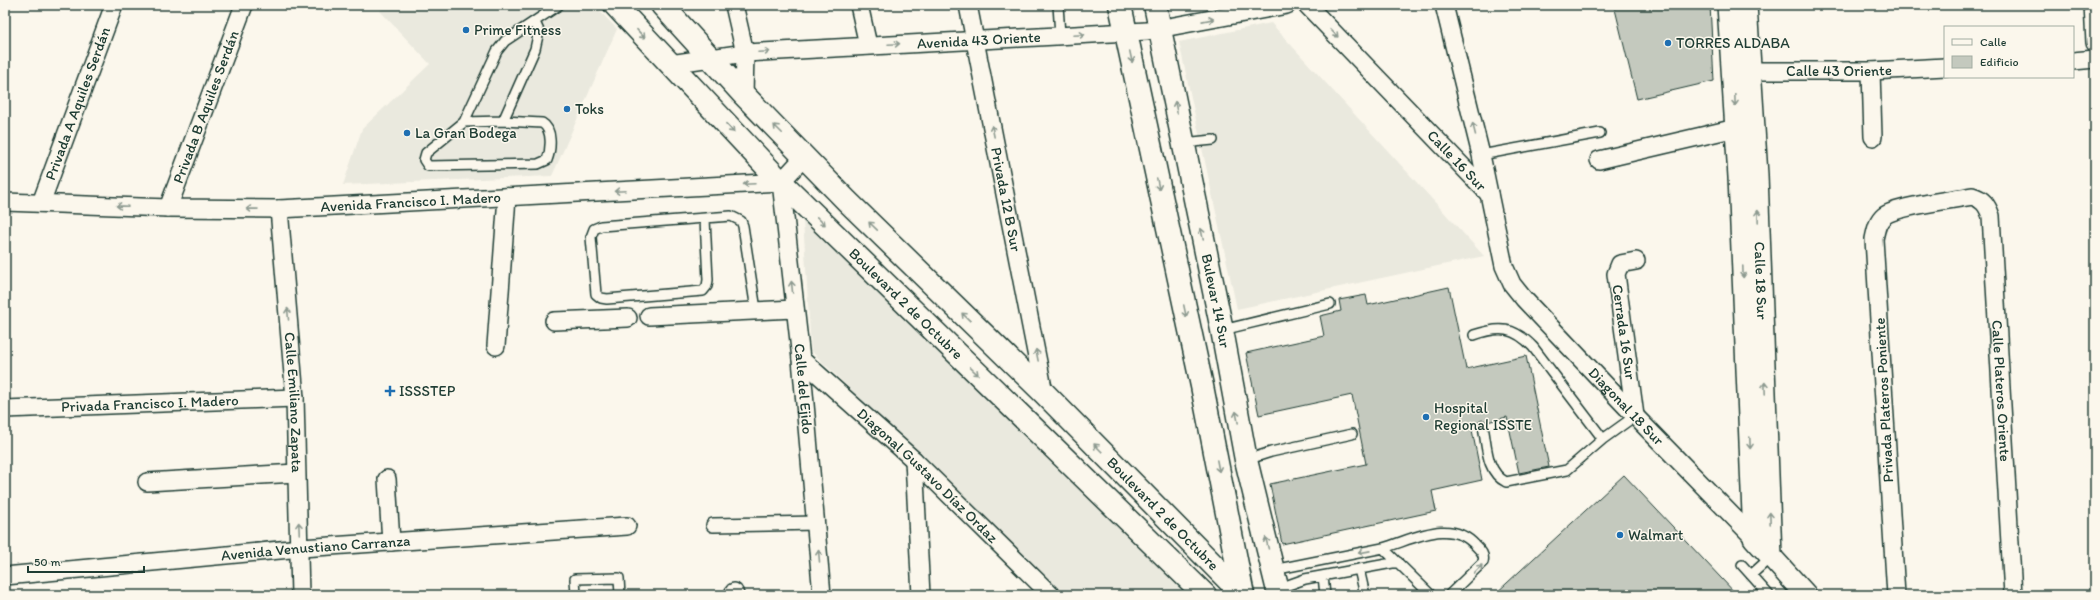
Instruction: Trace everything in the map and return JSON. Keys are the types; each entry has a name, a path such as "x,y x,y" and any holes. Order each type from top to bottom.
{"main road":[{"name":"Boulevard 2 de Octubre","path":"615,5 781,182 1205,595"},
{"name":"Boulevard 2 de Octubre","path":"662,5 709,58 847,201 1044,393 1243,595"},
{"name":"Bulevar 14 Sur","path":"1120,5 1202,386 1243,595"},
{"name":"Bulevar 14 Sur","path":"1155,5 1222,330 1246,460 1277,584"}],"street":[{"name":"Privada A Aquiles Serdán","path":"42,203 114,5"},
{"name":"Privada B Aquiles Serdán","path":"168,208 244,5"},
{"path":"734,5 745,53 744,95"},
{"path":"859,5 868,45"},
{"name":"Privada 12 B Sur","path":"968,5 1044,393"},
{"name":"Avenida 43 Oriente","path":"670,64 745,53 1160,29 1287,5"},
{"name":"Calle 16 Sur","path":"1307,5 1489,194"},
{"name":"Calle 16 Sur","path":"1444,5 1481,155 1489,194"},
{"name":"Calle 18 Sur","path":"1728,5 1742,72 1771,556"},
{"name":"Calle 18 Sur","path":"1746,5 1742,72 1736,128 1748,176 1754,538"},
{"path":"2093,5 2095,43"},
{"path":"2074,61 2095,59"},
{"name":"Calle 43 Oriente","path":"1742,72 1871,71 1944,67"},
{"path":"1871,71 1873,137"},
{"path":"1600,160 1736,128"},
{"path":"781,182 805,156"},
{"name":"Avenida Francisco I. Madero","path":"5,202 168,208 279,209 781,182"},
{"name":"Calle del Ejido","path":"781,182 801,359 822,595"},
{"name":"Diagonal 18 Sur","path":"1489,194 1504,266 1512,284 1524,299 1754,538 1806,595"},
{"name":"Calle Plateros Oriente","path":"1891,212 1972,196 1980,198 1984,202 1991,216 2013,595"},
{"path":"496,346 507,197"},
{"name":"Calle Emiliano Zapata","path":"279,209 295,398 300,595"},
{"name":"Privada Plateros Poniente","path":"1891,212 1878,222 1874,239 1896,595"},
{"name":"Cerrada 16 Sur","path":"1635,416 1616,274 1620,264 1636,261"},
{"path":"649,316 795,309"},
{"path":"554,321 628,318"},
{"name":"Diagonal Gustavo Díaz Ordaz","path":"801,359 914,460 1051,595"},
{"name":"Privada Francisco I. Madero","path":"5,409 295,398"},
{"path":"914,460 921,595"},
{"path":"146,482 296,473"},
{"path":"387,479 391,542"},
{"path":"713,525 816,523"},
{"name":"Avenida Venustiano Carranza","path":"5,576 300,548 627,526"}],"lane":[{"path":"464,122 503,121 542,123 546,125 550,132 547,160 538,164 428,166 424,160 426,154 464,122 497,51 505,42 559,5"},
{"path":"1058,5 1060,35"},
{"path":"503,121 535,49 538,31 536,22"},
{"path":"1481,155 1600,133"},
{"path":"1183,143 1213,140"},
{"path":"705,219 708,280 707,286 703,291 607,299 601,298 596,294 591,237 594,229 601,226 731,216 741,221 756,310"},
{"path":"1222,330 1330,304"},
{"path":"1474,335 1487,330 1504,330 1521,335 1533,347 1603,439"},
{"path":"1482,426 1491,468 1498,478 1506,482 1566,470 1603,439 1635,416"},
{"path":"1246,460 1271,452 1352,434"},
{"path":"1277,584 1383,548 1443,530 1457,532 1468,537 1482,554 1484,562 1449,595"},
{"path":"1383,548 1431,595"},
{"path":"1751,575 1771,556"},
{"path":"1277,584 1398,562"},
{"path":"1742,565 1769,595"},
{"path":"1359,569 1365,595"},
{"path":"1323,576 1325,595"},
{"path":"576,595 575,579 619,578 620,595"}],"shaded area":[{"path":"386,5 594,5 617,29 552,176 343,185 362,129 430,64 380,11"},
{"path":"1271,23 1484,256 1237,309 1179,42"},
{"path":"803,219 1195,595 1063,595 811,351"}],"building":[{"name":"TORRES ALDABA","path":"1614,5 1710,5 1714,81 1637,99"},
{"name":"Hospital Regional ISSTE","path":"1449,287 1466,369 1526,356 1549,467 1519,473 1507,417 1487,422 1482,420 1477,424 1471,425 1482,480 1432,491 1436,511 1282,544 1270,484 1366,464 1352,395 1259,415 1246,353 1324,336 1320,316 1341,311 1339,300 1366,295 1368,305"},
{"name":"Walmart","path":"1624,475 1737,595 1494,595"}],"place":[{"name":"Prime Fitness","path":"466,30"},
{"name":"TORRES ALDABA","path":"1668,43"},
{"name":"Toks","path":"567,109"},
{"name":"La Gran Bodega","path":"407,133"},
{"name":"ISSSTEP","path":"390,391"},
{"name":"Hospital Regional ISSTE","path":"1426,417"},
{"name":"Walmart","path":"1620,535"}]}
